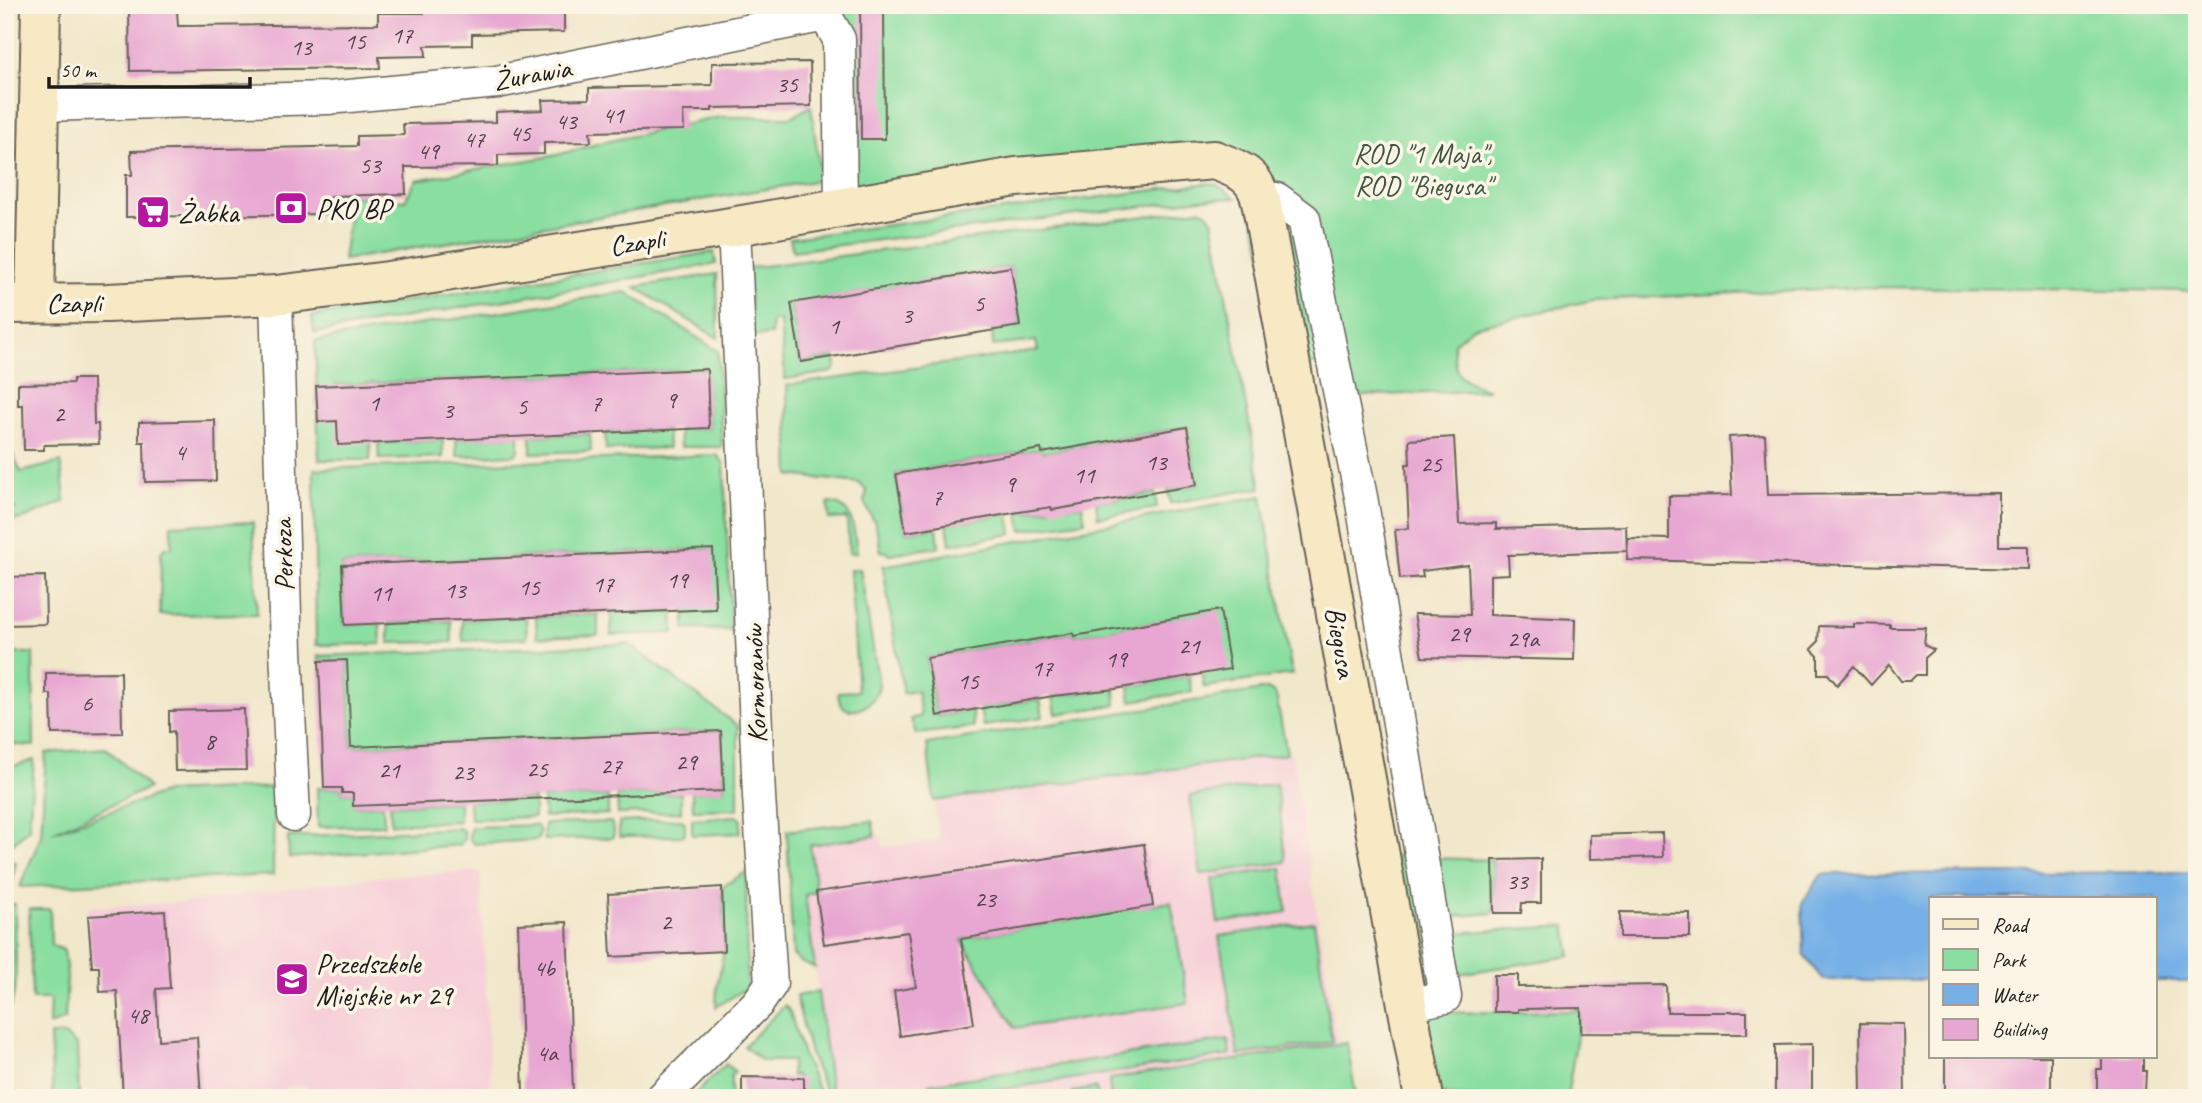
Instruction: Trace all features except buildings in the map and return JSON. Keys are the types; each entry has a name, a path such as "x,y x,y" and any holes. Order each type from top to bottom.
{"street":[{"path":"20,304 39,105 41,5"},
{"name":"Żurawia","path":"39,105 328,97 497,82 825,15 839,39 841,208"},
{"name":"Czapli","path":"20,304 276,295 388,281 734,226 1016,177 1214,160 1241,170 1259,194"},
{"name":"Biegusa","path":"1259,194 1424,1098"},
{"name":"Kormoranów","path":"662,1098 758,1003 771,984 734,226"},
{"name":"Perkoza","path":"276,295 286,651 294,815"}],"shaded area":[{"path":"1292,753 1346,1098 832,1098 805,894 816,892 810,845 881,835 883,847 939,840 934,801"},
{"name":"Przedszkole Miejskie nr 29","path":"480,871 491,1098 318,1098 304,1086 286,1086 286,1098 123,1098 117,992 100,992 99,967 92,967 87,907 190,902 389,876"}],"green space":[{"name":"ROD \"1 Maja\", ROD \"Biegusa\"","path":"842,5 2197,5 2197,291 1864,287 1593,300 1473,327 1454,343 1455,363 1460,375 1489,390 1342,397 1334,359 1291,369 1241,170 841,208 839,39"},
{"path":"811,106 821,180 343,260 352,196 405,200 416,180 557,155 720,117 791,117"},
{"path":"1216,184 1236,198 1201,199 793,251 790,238"},
{"path":"1199,209 1212,219 1261,488 1170,503 1168,490 1197,485 1187,427 1042,453 1041,449 896,474 906,532 937,527 939,547 888,554 881,551 876,525 864,502 867,491 859,483 790,475 787,385 1038,351 1036,341 993,346 992,331 1020,326 1011,267 791,304 801,362 835,357 836,367 832,372 785,379 780,320 772,321 771,335 752,336 748,268"},
{"path":"714,252 716,264 314,333 312,316"},
{"path":"717,274 718,338 635,287"},
{"path":"626,292 718,351 722,447 680,447 679,429 709,428 706,369 336,385 371,443 370,460 319,460 315,341"},
{"path":"667,430 668,448 606,450 605,433"},
{"path":"590,434 591,451 531,453 531,436"},
{"path":"519,436 519,450 515,455 457,456 456,439"},
{"path":"5,437 21,472 61,462 65,501 23,519 5,521 5,499 16,510 5,495"},
{"path":"443,440 443,457 379,459 378,443"},
{"path":"717,455 724,464 731,630 685,629 685,610 712,549 342,565 345,625 380,623 381,644 316,645 314,469"},
{"path":"1155,493 1157,508 1098,517 1096,502"},
{"path":"1262,496 1292,674 1204,687 1202,674 1220,611 1074,636 1073,633 927,658 937,716 972,710 973,727 916,734 911,719 921,716 917,691 903,693 883,566"},
{"path":"828,503 844,508 852,520 857,553 849,553 847,518 829,519"},
{"path":"1082,505 1085,521 1022,530 1019,512"},
{"path":"1009,514 1012,534 950,544 947,524"},
{"path":"253,522 257,614 160,615 161,553 165,547 172,547 171,525"},
{"path":"860,569 879,685 871,701 858,710 851,710 844,708 838,692 858,691 850,570"},
{"path":"673,611 674,633 611,635 611,613"},
{"path":"598,614 598,635 537,637 536,617"},
{"path":"526,617 527,638 463,641 462,620"},
{"path":"451,621 452,642 389,643 389,623"},
{"path":"629,644 738,726 738,809 693,810 692,792 724,790 721,731 351,747 347,661 319,661 318,656"},
{"path":"5,653 33,653 34,746 5,744"},
{"path":"1189,676 1192,692 1131,701 1129,686"},
{"path":"1115,689 1116,705 1056,714 1053,696"},
{"path":"1268,689 1276,695 1287,754 934,801 927,744"},
{"path":"1040,699 1043,717 983,726 980,708"},
{"path":"106,748 149,788 52,832 166,792 274,787 273,875 20,887 41,836 46,753"},
{"path":"34,760 29,828 5,851 5,769"},
{"path":"1276,784 1286,862 1201,874 1190,796"},
{"path":"317,788 342,788 342,793 353,793 354,806 383,805 384,825 318,827"},
{"path":"681,793 681,812 618,814 617,795"},
{"path":"608,796 608,814 544,817 543,798"},
{"path":"534,799 534,817 470,819 469,801"},
{"path":"459,802 459,821 391,824 390,805"},
{"path":"737,816 741,819 740,833 692,833 692,819"},
{"path":"681,819 685,823 685,833 682,836 619,837 619,822"},
{"path":"872,821 875,836 810,845 816,892 805,895 815,968 802,963 793,955 787,831"},
{"path":"611,822 614,831 613,837 610,838 544,840 544,824"},
{"path":"536,825 540,832 536,840 474,844 469,838 471,827"},
{"path":"459,828 464,832 460,845 289,858 288,837"},
{"path":"1420,855 1432,858 1493,860 1494,913 1431,918 1434,934 1566,926 1571,956 1452,975 1445,997 1423,1002 1394,856"},
{"path":"5,861 16,862 11,888 5,888"},
{"path":"1282,868 1287,912 1218,923 1212,879"},
{"path":"746,872 747,988 716,1007 724,951 722,887"},
{"path":"1171,902 1188,1003 1015,1028 961,939"},
{"path":"15,904 16,982 11,1007 5,1010 5,906"},
{"path":"29,909 50,909 51,945 64,950 67,977 65,1019 49,1025 50,999 32,999"},
{"path":"1314,922 1332,1042 1238,1055 1219,936"},
{"path":"818,992 832,1098 828,1098 810,1054 796,996"},
{"path":"785,1005 822,1098 797,1098 797,1076 791,1075 792,1061 762,1061 744,1046"},
{"path":"1581,1011 1567,1098 1477,1098 1440,1094 1425,1013"},
{"path":"50,1035 64,1035 77,1045 79,1098 53,1098"},
{"path":"1228,1040 1230,1055 930,1098 928,1084"},
{"path":"1347,1043 1356,1098 1111,1098 1109,1079"},
{"path":"726,1064 735,1072 731,1075 731,1098 691,1098"},
{"path":"1096,1088 1098,1098 1073,1098 1072,1092"}],"water":[{"path":"2197,872 2197,981 2156,981 2156,897 1929,897 1929,980 1823,980 1804,956 1802,903 1822,874"}],"place":[{"name":"PKO BP","path":"291,208"},
{"name":"Żabka","path":"153,212"},
{"name":"Przedszkole Miejskie nr 29","path":"292,979"}]}
